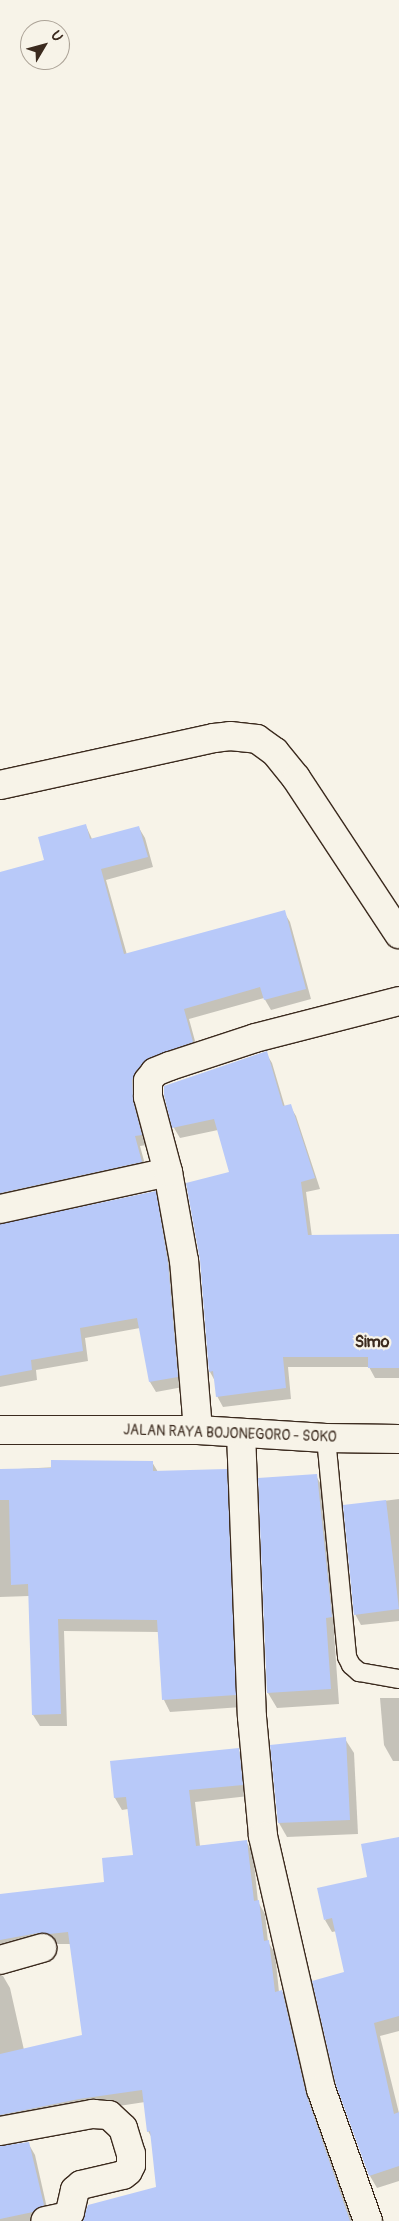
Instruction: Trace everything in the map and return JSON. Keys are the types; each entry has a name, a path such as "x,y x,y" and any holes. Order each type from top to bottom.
{"street":[{"path":"0,785 214,738 239,736 258,739 275,752 296,778 399,934"},
{"path":"198,1430 184,1261 168,1172 146,1085 152,1075 170,1066 255,1038 399,1001"},
{"path":"0,1209 168,1172"},
{"name":"JALAN RAYA BOJONEGORO - SOKO","path":"0,1430 198,1430 326,1438 399,1439"},
{"path":"241,1432 252,1717 264,1836 321,2089 368,2221"},
{"path":"0,1960 42,1948"},
{"path":"0,2131 93,2114 110,2115 123,2128 131,2154 131,2165 128,2171 123,2175 81,2185 75,2190 70,2212 64,2217 45,2221"}],"lane":[{"path":"326,1438 347,1657 351,1665 359,1672 399,1679"}],"building":[{"path":"86,824 90,839 139,826 148,857 101,869 124,954 285,910 306,989 264,1000 260,987 184,1009 193,1042 149,1058 136,1071 132,1080 133,1101 142,1135 135,1136 142,1162 0,1193 0,872 44,860 38,837"},
{"path":"267,1051 283,1106 291,1104 315,1178 301,1182 308,1235 399,1234 399,1368 368,1368 368,1357 283,1357 286,1388 216,1397 213,1371 209,1372 200,1260 186,1183 229,1172 214,1119 172,1128 164,1095 164,1086"},
{"path":"156,1191 168,1263 178,1377 149,1382 137,1318 80,1328 83,1351 31,1360 32,1370 0,1376 0,1224"},
{"path":"51,1460 153,1461 153,1471 227,1469 236,1695 162,1700 157,1620 58,1619 61,1714 32,1715 28,1584 11,1585 9,1500 0,1500 0,1469 51,1468"},
{"path":"317,1474 332,1617 326,1618 331,1689 267,1693 258,1478"},
{"path":"386,1500 399,1609 354,1615 343,1505"},
{"path":"346,1737 350,1820 278,1823 270,1745"},
{"path":"239,1748 243,1785 189,1790 196,1846 247,1840 254,1901 259,1900 264,1941 269,1940 275,1992 282,1990 306,2094 350,2221 82,2221 88,2205 156,2187 150,2131 147,2132 142,2090 79,2099 0,2115 0,2054 82,2035 68,1932 38,1933 0,1940 0,1894 104,1882 102,1858 133,1855 126,1797 114,1798 110,1761"},
{"path":"399,1837 399,2016 374,2023 394,2114 399,2112 399,2166 369,2176 336,2085 312,1981 344,1972 332,1918 324,1920 317,1888 367,1877 361,1844"},
{"path":"29,2142 44,2205 33,2212 0,2219 0,2146"}],"district":[{"name":"Simo","path":"372,1342"}]}
